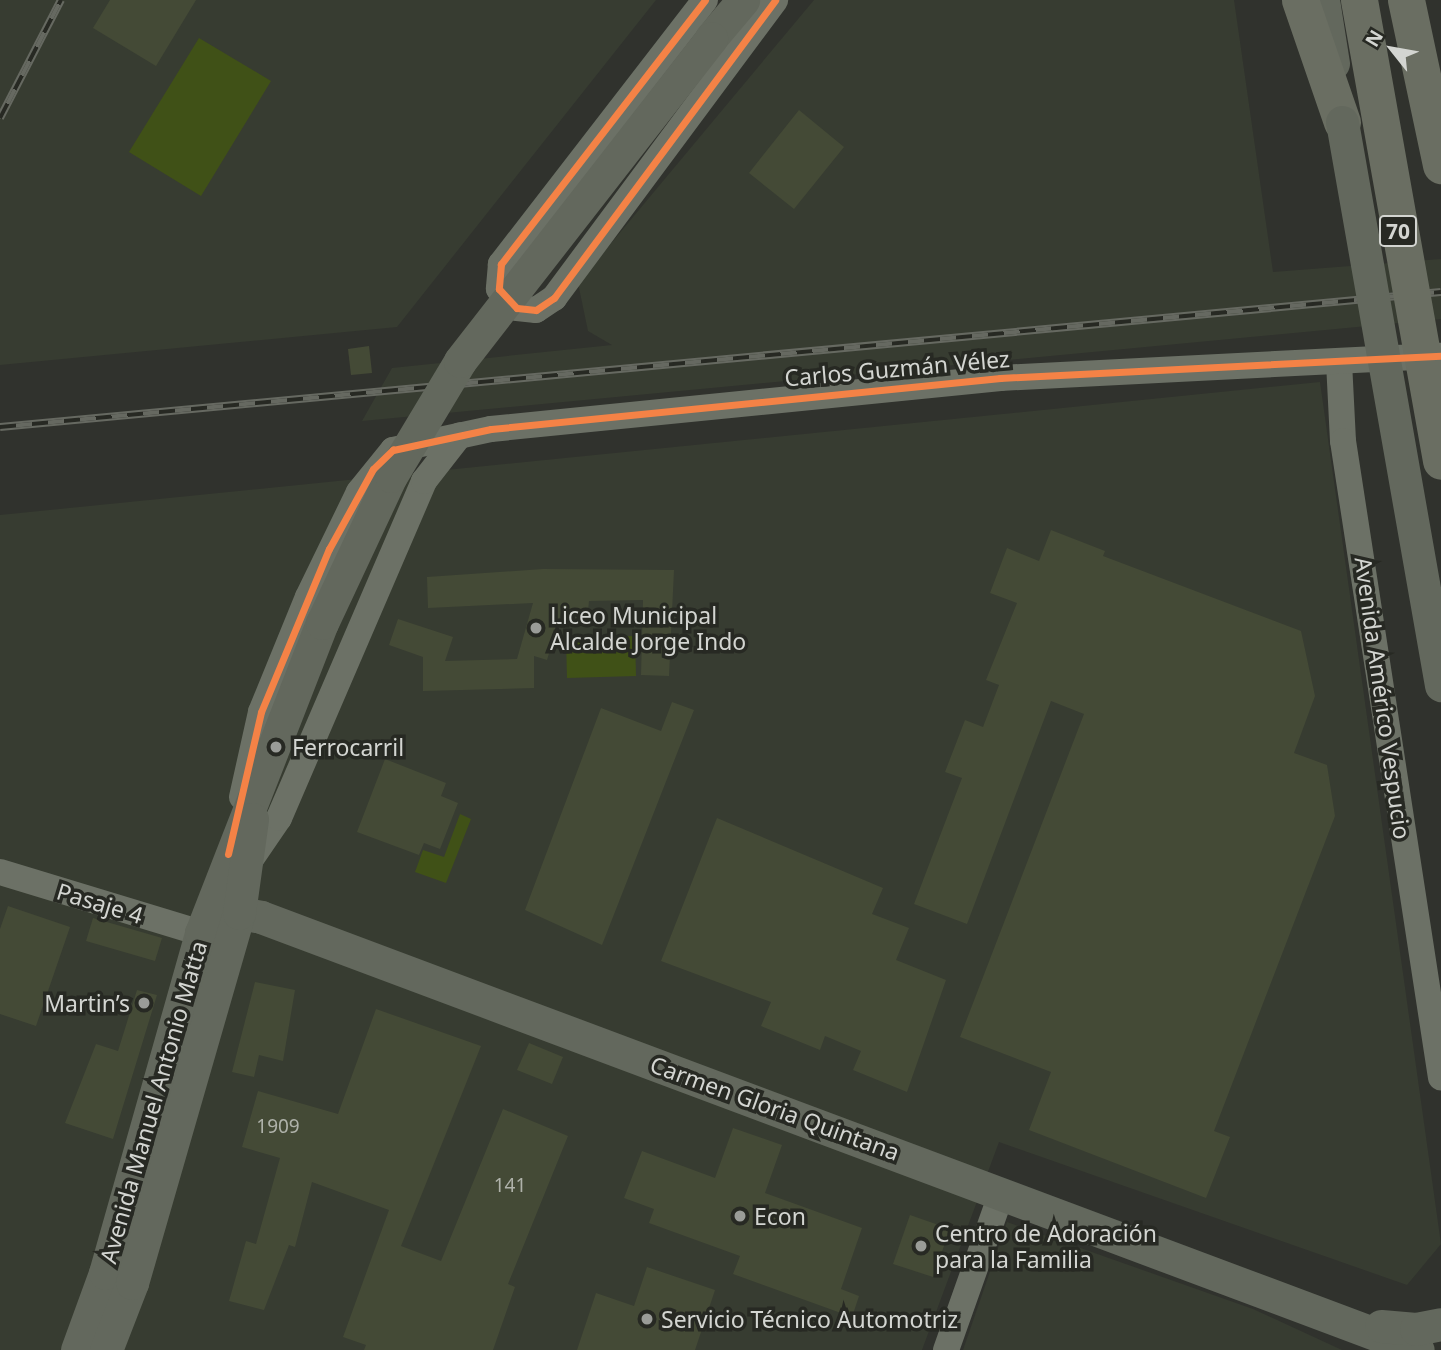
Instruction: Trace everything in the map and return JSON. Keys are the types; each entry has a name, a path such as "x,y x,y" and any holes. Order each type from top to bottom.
{"highway":[{"path":"1300,0 1342,122"},
{"name":"70","path":"1359,0 1441,461"},
{"path":"1406,0 1441,165"}],"main road":[{"name":"Avenida Manuel Antonio Matta","path":"77,1350 105,1273 201,933 238,858 322,623 391,476 460,361 711,37 743,0"},
{"path":"1323,0 1441,685"},
{"name":"Avenida Manuel Antonio Matta","path":"106,1350 132,1283 239,913 238,858"},
{"path":"201,933 239,913"},
{"name":"Carmen Gloria Quintana","path":"239,913 1351,1321 1418,1350"},
{"name":"Carmen Gloria Quintana","path":"1351,1321 1416,1329 1441,1324"}],"street":[{"path":"705,0 501,264 499,289 517,308 536,310 554,298 775,0"},
{"path":"1339,362 1441,356"},
{"name":"Carlos Guzmán Vélez","path":"460,435 661,409 1000,378 1339,362"},
{"name":"Avenida Américo Vespucio","path":"1339,362 1343,441 1441,1078"},
{"name":"Avenida Manuel Antonio Matta","path":"238,858 261,712 359,492 385,454 460,435"},
{"name":"Avenida Manuel Antonio Matta","path":"238,858 279,818 424,481 460,435"},
{"name":"Pasaje 4","path":"0,872 201,933"},
{"path":"946,1350 1002,1192"}],"shaded area":[{"path":"0,0 656,0 397,327 0,365"},
{"path":"814,0 1234,0 1273,272 1441,259 1441,319 362,421 392,368 612,345 588,331 578,283"},
{"path":"1320,382 1441,1244 1407,1285 999,1142 922,1350 0,1350 0,515"},
{"path":"1007,1222 1253,1309 1342,1350 963,1350"}],"green space":[{"path":"199,38 271,81 201,196 129,152"},
{"path":"635,636 636,676 567,678 566,638"},
{"path":"460,814 471,819 446,883 415,872 423,850 444,857"}],"building":[{"path":"110,0 196,0 156,66 93,28"},
{"path":"799,110 844,147 794,209 749,173"},
{"path":"369,346 372,373 351,375 348,349"},
{"path":"1051,530 1105,551 1103,556 1301,631 1315,696 1294,753 1327,765 1335,816 1214,1131 1230,1137 1206,1198 1029,1130 1051,1072 960,1037 1084,714 1051,701 967,924 914,904 962,778 945,772 965,720 983,727 999,685 986,680 1017,603 990,593 1007,548 1039,561"},
{"path":"543,569 674,570 669,676 641,675 643,600 589,601 588,611 562,610 547,660 534,656 534,688 423,691 423,657 389,645 398,619 453,637 445,661 517,659 533,603 428,608 427,577"},
{"path":"672,702 694,710 602,945 525,910 601,708 661,731"},
{"path":"385,759 446,783 441,796 458,803 440,849 424,843 419,855 357,832"},
{"path":"717,818 883,888 872,914 909,928 896,960 946,980 907,1092 853,1070 861,1051 825,1036 820,1050 761,1026 771,1002 661,961"},
{"path":"8,906 70,927 36,1026 0,1014 0,929"},
{"path":"93,918 162,938 155,961 86,941"},
{"path":"255,982 295,990 283,1061 259,1055 254,1077 232,1072"},
{"path":"137,990 157,995 113,1139 65,1123 96,1044 118,1051"},
{"path":"376,1009 481,1046 401,1246 441,1261 503,1109 568,1136 508,1284 515,1287 493,1350 364,1350 366,1345 343,1337 389,1210 312,1182 295,1247 289,1245 264,1310 229,1301 246,1241 256,1244 280,1158 242,1147 258,1091 338,1114"},
{"path":"529,1043 563,1057 552,1084 517,1070"},
{"name":"Econ","path":"733,1128 782,1145 765,1193 862,1228 841,1289 859,1296 852,1317 733,1274 740,1256 649,1223 654,1209 624,1198 642,1151 715,1178"},
{"name":"Centro de Adoración para la Familia","path":"910,1215 950,1229 933,1277 893,1264"},
{"name":"Servicio Técnico Automotriz","path":"647,1267 715,1290 695,1350 577,1350 596,1293 634,1306"}],"railway":[{"path":"0,118 61,0"},
{"path":"0,427 1441,292"}],"cycle path":[{"path":"705,0 501,264 499,289 517,308 536,310 554,298 775,0"},
{"path":"228,854 261,712 329,549 373,469 393,450 491,429 1000,378 1441,356"}],"place":[{"name":"Liceo Municipal Alcalde Jorge Indo","path":"536,628"},
{"name":"Ferrocarril","path":"276,747"},
{"name":"Martin’s","path":"144,1003"},
{"name":"Econ","path":"740,1216"},
{"name":"Centro de Adoración para la Familia","path":"921,1246"},
{"name":"Servicio Técnico Automotriz","path":"647,1319"}]}
